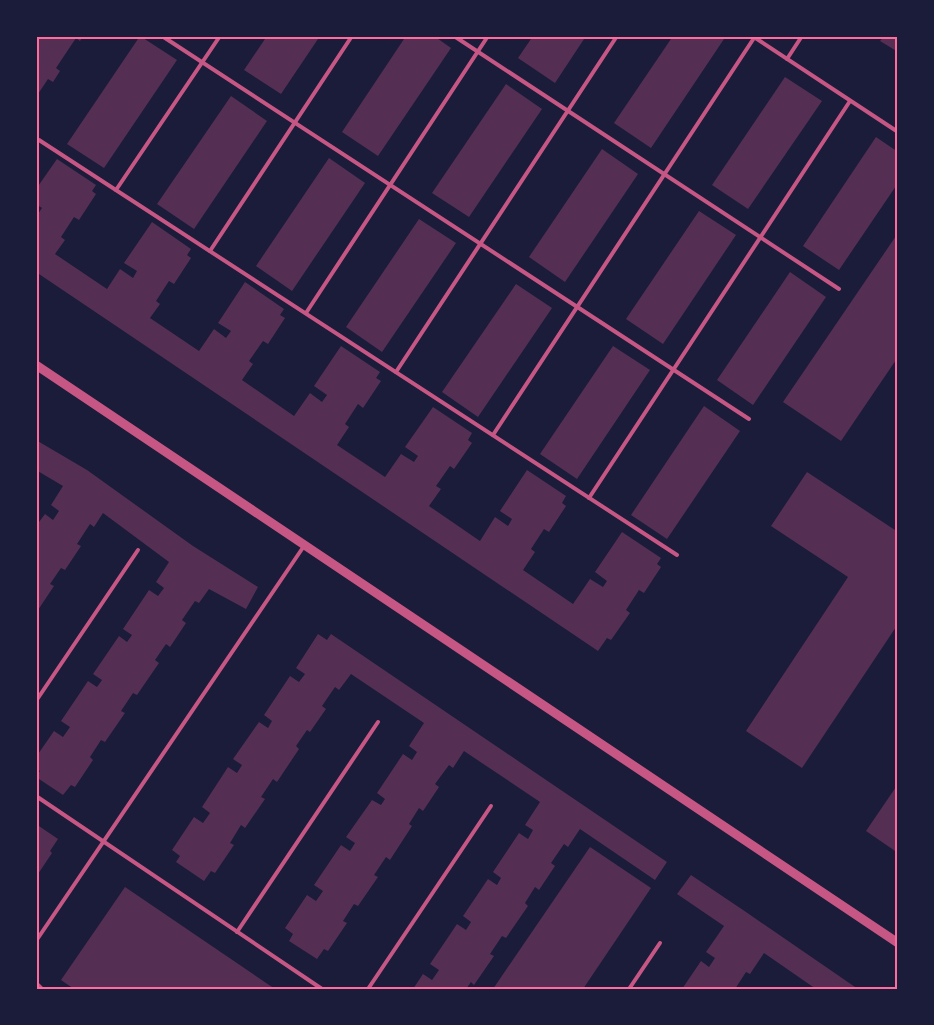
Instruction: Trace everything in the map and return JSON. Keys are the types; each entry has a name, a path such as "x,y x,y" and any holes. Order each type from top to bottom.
{"street":[{"path":"36,365 898,943"}],"lane":[{"path":"162,36 749,419"},
{"path":"116,190 220,36"},
{"path":"210,251 352,36"},
{"path":"454,36 839,289"},
{"path":"306,313 488,36"},
{"path":"396,372 617,36"},
{"path":"787,59 802,36"},
{"path":"493,435 753,37 898,132"},
{"path":"589,498 850,101"},
{"path":"39,140 677,555"},
{"path":"36,941 305,544"},
{"path":"36,700 138,550"},
{"path":"237,932 378,722"},
{"path":"36,796 322,989"},
{"path":"368,989 491,806"},
{"path":"629,989 660,943"},
{"path":"36,983 42,989"}],"building":[{"path":"36,36 83,36 80,41 76,38 56,68 60,71 53,82 48,79 36,97"},
{"path":"140,36 177,60 104,168 67,144"},
{"path":"267,36 320,36 281,94 244,70"},
{"path":"406,36 434,36 451,48 378,156 342,132"},
{"path":"533,36 586,36 555,83 518,58"},
{"path":"673,36 719,36 724,39 651,148 614,123"},
{"path":"884,36 898,36 898,52 880,41"},
{"path":"785,77 822,101 748,209 712,185"},
{"path":"506,84 542,109 469,217 432,193"},
{"path":"231,96 267,121 194,229 157,204"},
{"path":"876,137 898,152 898,183 839,270 803,246"},
{"path":"602,149 638,174 565,282 529,257"},
{"path":"329,158 365,183 292,291 256,266"},
{"path":"57,159 96,185 92,191 96,194 79,220 74,217 61,237 65,240 55,254 107,289 120,269 133,278 137,271 124,263 152,222 191,249 187,255 191,258 174,284 169,281 156,301 160,304 150,318 199,351 214,329 226,338 231,331 218,323 245,282 284,309 280,315 285,318 268,344 263,341 249,361 253,364 242,380 294,416 310,393 322,402 327,395 314,386 341,346 380,372 376,378 381,381 363,408 358,404 345,424 349,427 337,445 385,477 401,454 414,462 418,456 405,447 433,407 472,433 468,440 472,443 454,469 450,466 436,486 441,489 429,506 480,541 495,517 508,526 512,519 500,511 527,470 566,496 562,503 566,506 549,532 544,529 531,549 535,552 523,570 573,604 590,579 603,587 607,581 595,572 622,532 661,558 657,564 661,567 644,593 639,590 626,610 630,613 611,640 607,638 598,651 36,272 36,213 38,214 42,208 36,204 36,189"},
{"path":"699,211 736,235 663,344 626,319"},
{"path":"419,219 456,243 382,352 346,327"},
{"path":"898,233 898,357 841,441 783,402"},
{"path":"790,272 826,297 753,405 717,380"},
{"path":"516,284 552,308 478,417 442,392"},
{"path":"613,346 650,370 577,479 540,454"},
{"path":"704,406 740,431 667,539 631,515"},
{"path":"36,440 87,470 193,546 258,587 246,609 209,589 199,603 195,601 182,620 186,623 170,647 166,644 155,660 159,663 137,695 133,693 121,711 125,713 105,742 101,740 90,757 93,760 75,787 71,785 63,795 36,777 40,771 36,768 36,757 54,731 63,737 70,727 61,721 88,681 97,687 102,680 93,674 119,636 127,642 132,635 123,629 149,590 158,596 164,588 156,582 169,562 103,513 94,527 90,524 77,544 81,546 65,570 61,568 50,584 54,586 36,613 36,526 45,514 53,520 59,511 51,505 63,486 36,470"},
{"path":"807,472 898,532 898,624 802,768 746,731 848,577 771,526"},
{"path":"318,634 327,640 331,634 667,862 655,880 580,829 568,847 564,844 551,863 555,866 539,890 535,887 525,903 528,906 506,938 502,936 490,954 494,956 474,985 471,982 466,989 413,989 423,974 432,980 439,970 430,964 457,924 466,930 471,922 463,916 488,879 497,885 501,878 493,872 519,833 528,839 533,830 525,825 540,802 464,751 453,768 449,765 435,784 439,787 423,811 419,808 409,824 412,826 390,860 386,857 374,875 378,877 358,906 354,904 343,921 347,923 328,951 324,949 317,959 289,941 293,934 285,928 307,895 316,901 323,891 314,885 341,845 350,851 355,843 346,837 372,800 381,805 385,799 377,793 403,754 412,760 417,752 409,746 424,723 351,674 339,690 335,687 322,706 326,709 310,732 307,730 296,746 299,749 277,782 273,779 261,797 265,799 245,828 241,825 230,843 234,845 215,873 211,871 204,881 176,862 180,856 172,850 194,817 203,823 210,813 202,807 228,767 237,773 242,765 233,759 259,722 268,728 272,721 264,715 290,676 299,682 305,674 296,668"},
{"path":"898,784 898,853 866,831"},
{"path":"36,824 58,839 50,851 52,853 36,877"},
{"path":"590,847 651,888 583,989 493,989"},
{"path":"691,875 858,989 816,989 764,953 750,974 746,972 735,989 682,989 701,961 709,967 715,958 706,952 724,926 677,894"},
{"path":"125,887 275,989 74,989 61,980"}]}
